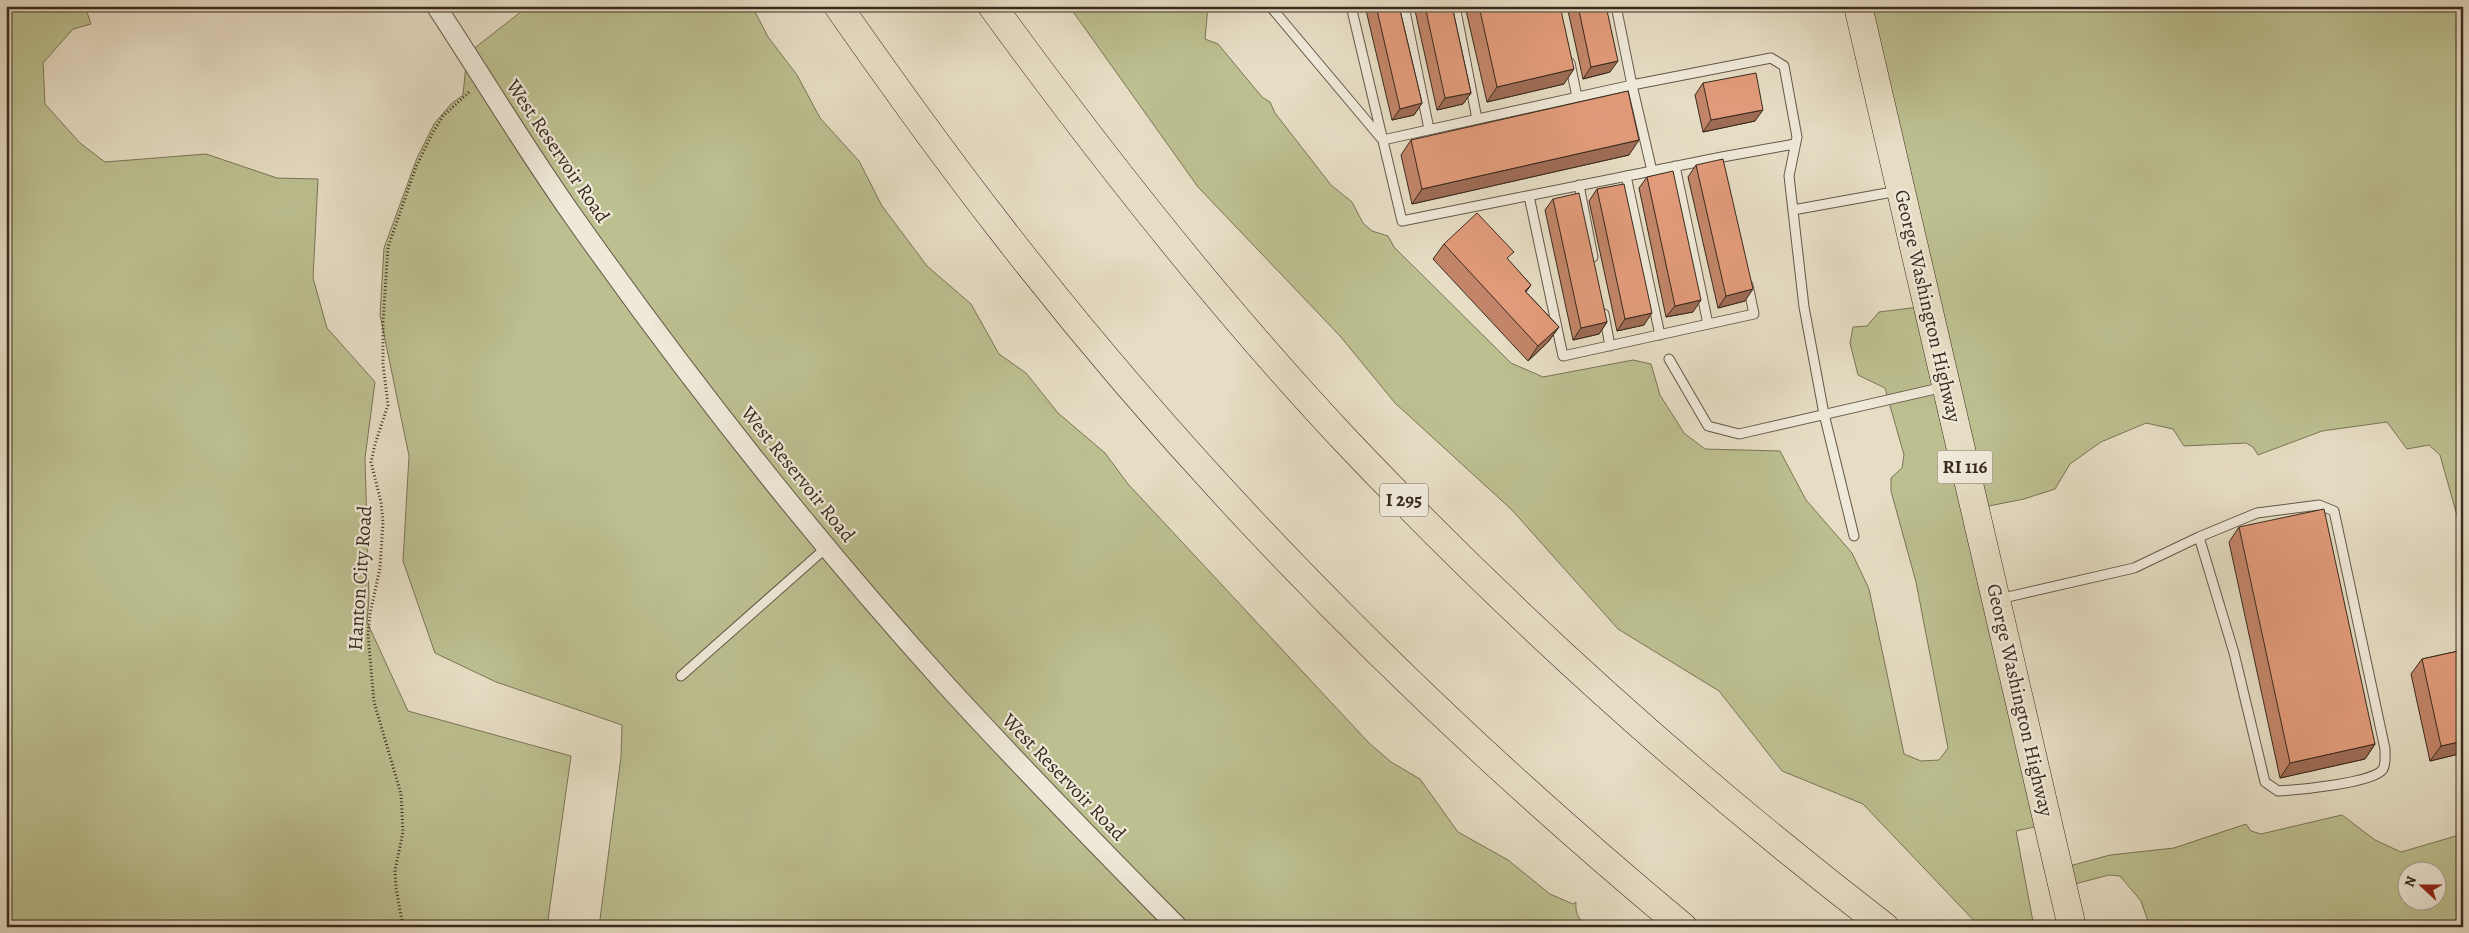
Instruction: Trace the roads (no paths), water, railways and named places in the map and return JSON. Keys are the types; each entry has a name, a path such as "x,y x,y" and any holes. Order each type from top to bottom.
{"main road":[{"path":"838,6 918,118 1003,231 1128,384 1235,504 1333,608 1435,707 1547,811 1683,927"},
{"name":"I 295","path":"992,6 1074,116 1172,241 1293,382 1384,479 1497,593 1629,716 1760,828 1885,927"},
{"name":"George Washington Highway","path":"1858,6 2072,927"}],"street":[{"name":"West Reservoir Road","path":"436,6 572,215 768,474 953,692 1066,814 1178,927"}],"lane":[{"path":"1270,6 1383,140"},
{"path":"1351,6 1402,221 1675,166 1723,161 1795,144"},
{"path":"1404,6 1429,130"},
{"path":"1455,6 1477,119"},
{"path":"1616,6 1652,171"},
{"path":"1567,52 1577,97"},
{"path":"1383,140 1632,84 1771,58 1784,66 1797,137 1789,176 1804,307 1824,414 1854,536"},
{"path":"1675,166 1708,324"},
{"path":"1626,176 1660,335"},
{"path":"1579,185 1595,270"},
{"path":"1793,210 1902,190"},
{"path":"1529,196 1563,356 1754,314 1746,277"},
{"path":"1602,308 1610,346"},
{"path":"1669,359 1708,426 1738,434 1946,386"},
{"path":"1996,599 2134,568 2200,537 2257,513 2319,505 2334,511 2385,749 2384,768 2376,776 2316,788 2278,791 2265,782 2234,653 2200,537"},
{"path":"681,676 828,546"}]}
